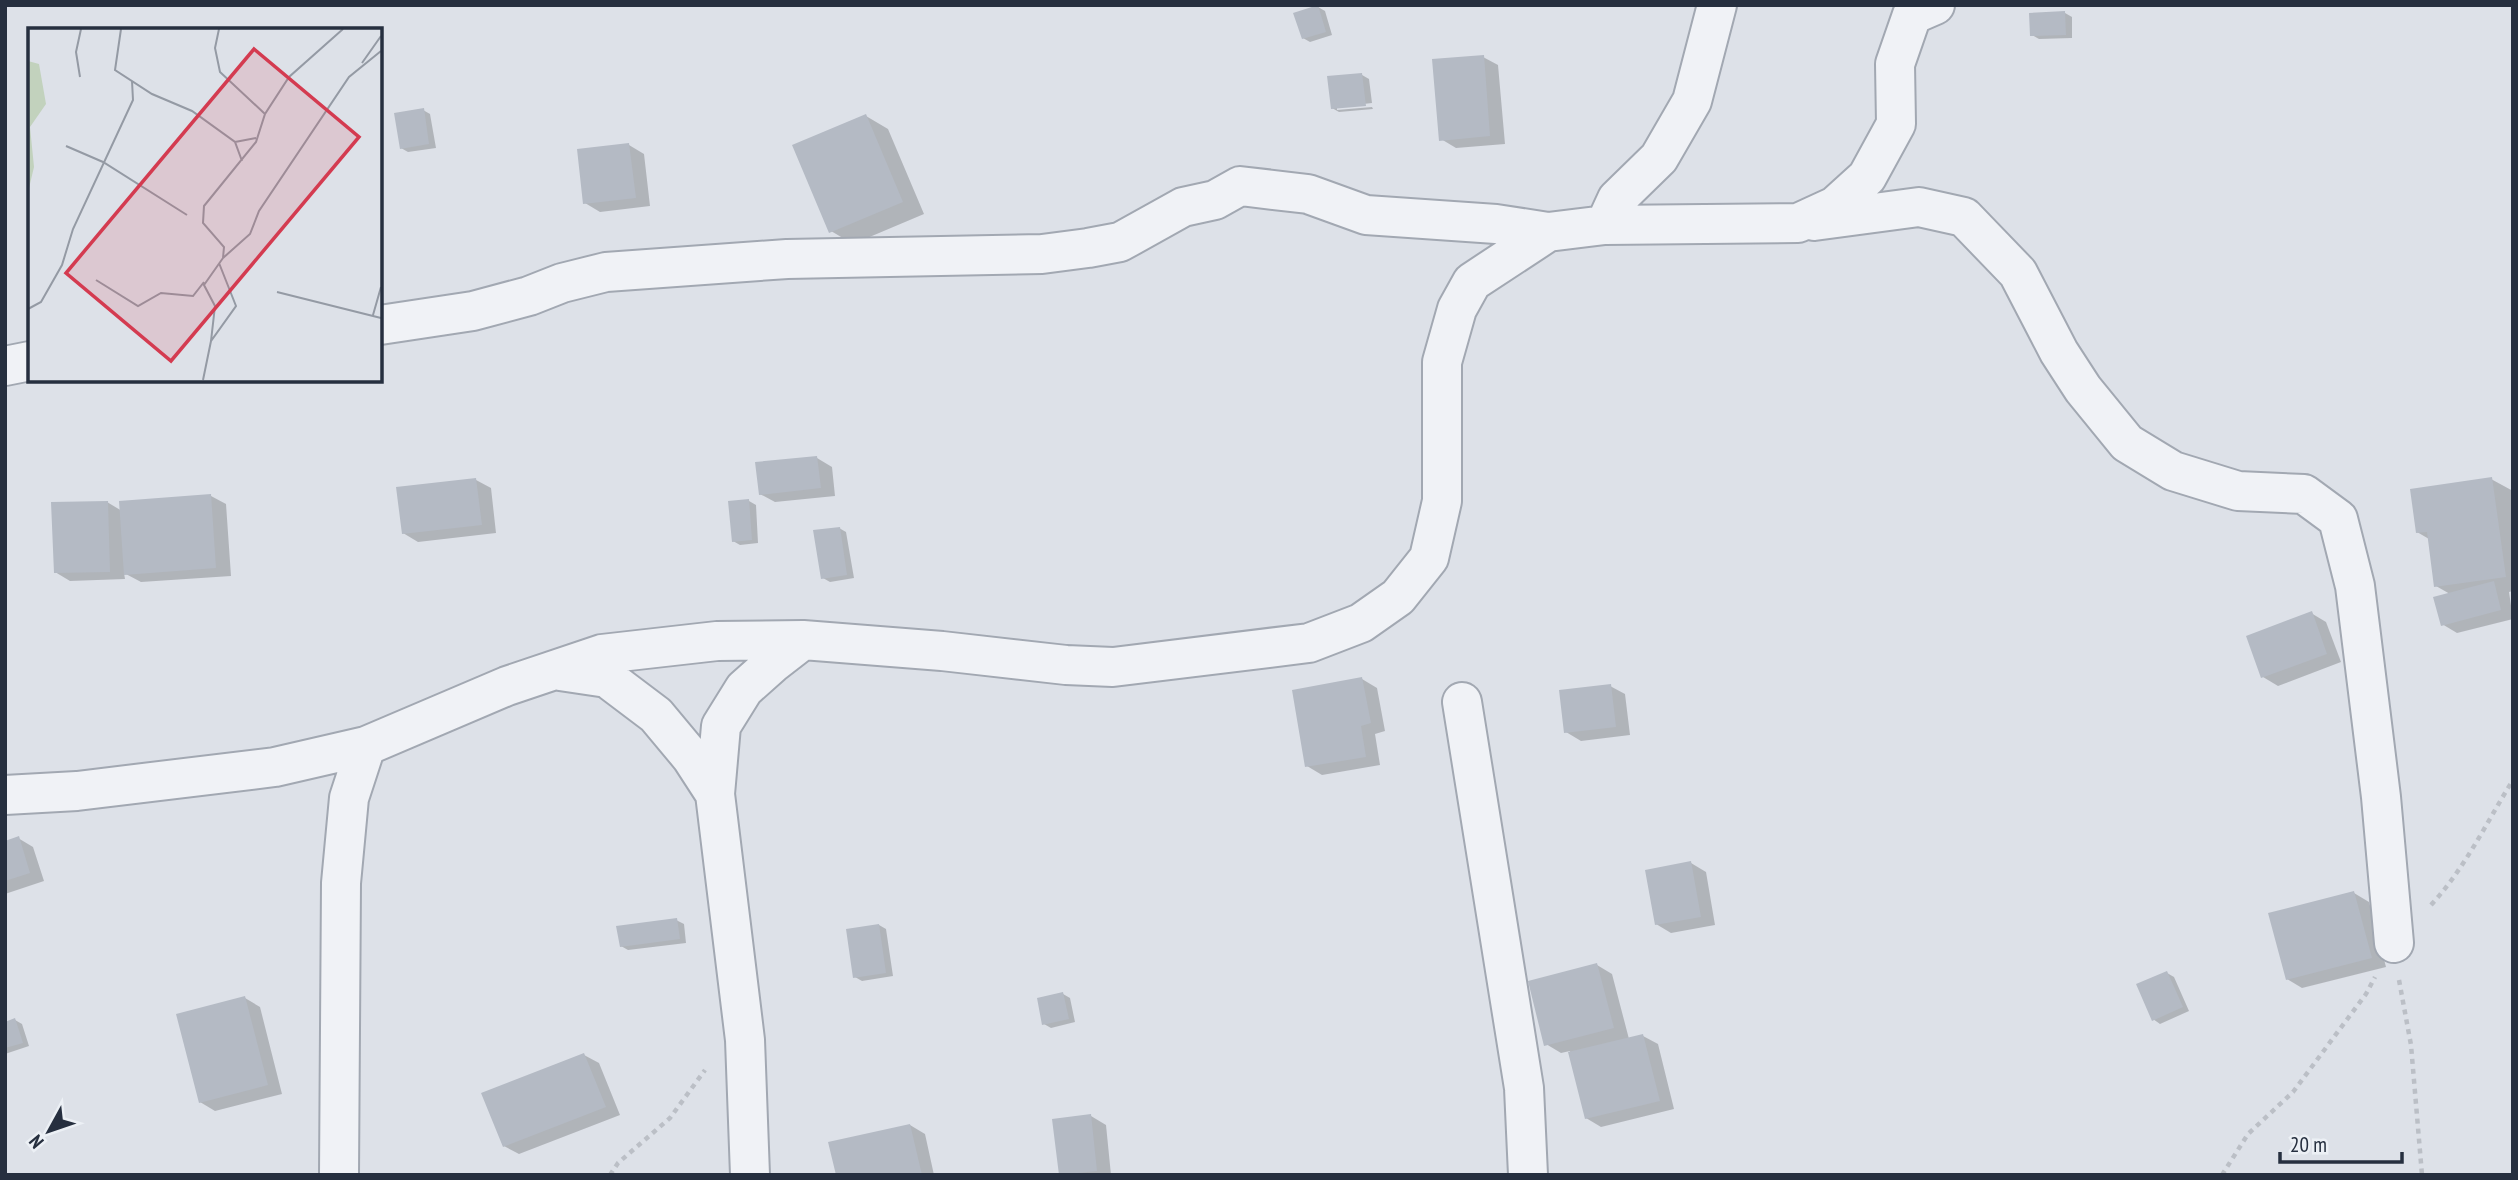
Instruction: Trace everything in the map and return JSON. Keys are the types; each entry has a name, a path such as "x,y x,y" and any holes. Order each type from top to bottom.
{"street":[{"path":"1605,225 1617,199 1658,158 1692,101 1717,5"},
{"path":"1798,223 1835,206 1867,177 1896,124 1895,64 1912,15 1935,5"},
{"path":"382,325 473,311 529,296 562,282 606,272 788,259 1042,254 1088,248 1120,242 1183,207 1214,200 1240,186 1307,194 1366,215 1496,224 1548,232 1605,225 1798,223 1919,207 1964,217 2018,273 2059,352 2083,389 2127,443 2174,471 2238,491 2305,494 2338,519 2356,586 2381,797 2393,944"},
{"path":"5,795 78,791 275,767 366,746 507,685 615,652 717,641 803,640 1113,667 1309,643 1361,623 1398,597 1429,558 1442,501 1442,362 1457,309 1472,282 1548,232"},
{"path":"5,366 28,361"},
{"path":"750,1175 745,1040 715,794 721,726 744,689 803,640"},
{"path":"553,670 607,678 656,715 691,757 715,794"},
{"path":"1462,702 1524,1088 1528,1175"},
{"path":"339,1175 341,883 349,798 366,746"}],"path":[{"path":"2222,1175 2248,1134 2293,1092 2366,994 2393,944 2448,886 2481,838 2513,780"},
{"path":"2393,944 2411,1045 2422,1175"},
{"path":"610,1175 618,1163 670,1118 725,1045 745,1040"}],"building":[{"path":"1318,5 1326,32 1302,39 1293,13"},
{"path":"2065,11 2066,35 2030,36 2029,13"},
{"path":"1484,55 1490,136 1439,141 1432,59"},
{"path":"1362,73 1366,106 1331,109 1327,76"},
{"path":"424,108 429,144 400,149 394,113"},
{"path":"866,114 903,202 829,233 792,145"},
{"path":"629,143 636,198 583,204 577,149"},
{"path":"817,456 821,488 759,495 755,462"},
{"path":"2492,477 2506,577 2434,587 2427,532 2416,533 2410,489"},
{"path":"476,478 482,525 402,534 396,487"},
{"path":"211,494 216,568 124,575 119,501"},
{"path":"749,499 752,540 732,542 728,501"},
{"path":"108,501 110,572 54,573 51,502"},
{"path":"840,527 847,575 821,579 813,530"},
{"path":"2494,581 2501,610 2441,626 2433,597"},
{"path":"2312,611 2327,654 2261,678 2246,636"},
{"path":"1362,677 1371,723 1361,726 1366,757 1305,767 1292,690"},
{"path":"1611,684 1616,727 1564,733 1559,690"},
{"path":"19,836 30,873 5,881 5,841"},
{"path":"1691,861 1701,917 1655,925 1645,870"},
{"path":"2354,891 2372,958 2286,980 2268,913"},
{"path":"677,918 680,939 620,947 616,926"},
{"path":"879,924 886,973 853,978 846,929"},
{"path":"1597,963 1614,1028 1544,1046 1528,981"},
{"path":"2167,971 2183,1007 2152,1021 2136,984"},
{"path":"1063,992 1069,1019 1042,1025 1037,998"},
{"path":"245,996 268,1085 199,1103 176,1014"},
{"path":"15,1018 23,1043 5,1048 5,1022"},
{"path":"1643,1034 1660,1101 1585,1119 1568,1052"},
{"path":"584,1053 606,1107 503,1147 481,1093"},
{"path":"1091,1114 1097,1171 1059,1175 1052,1119"},
{"path":"910,1124 922,1175 836,1175 828,1142"}]}
